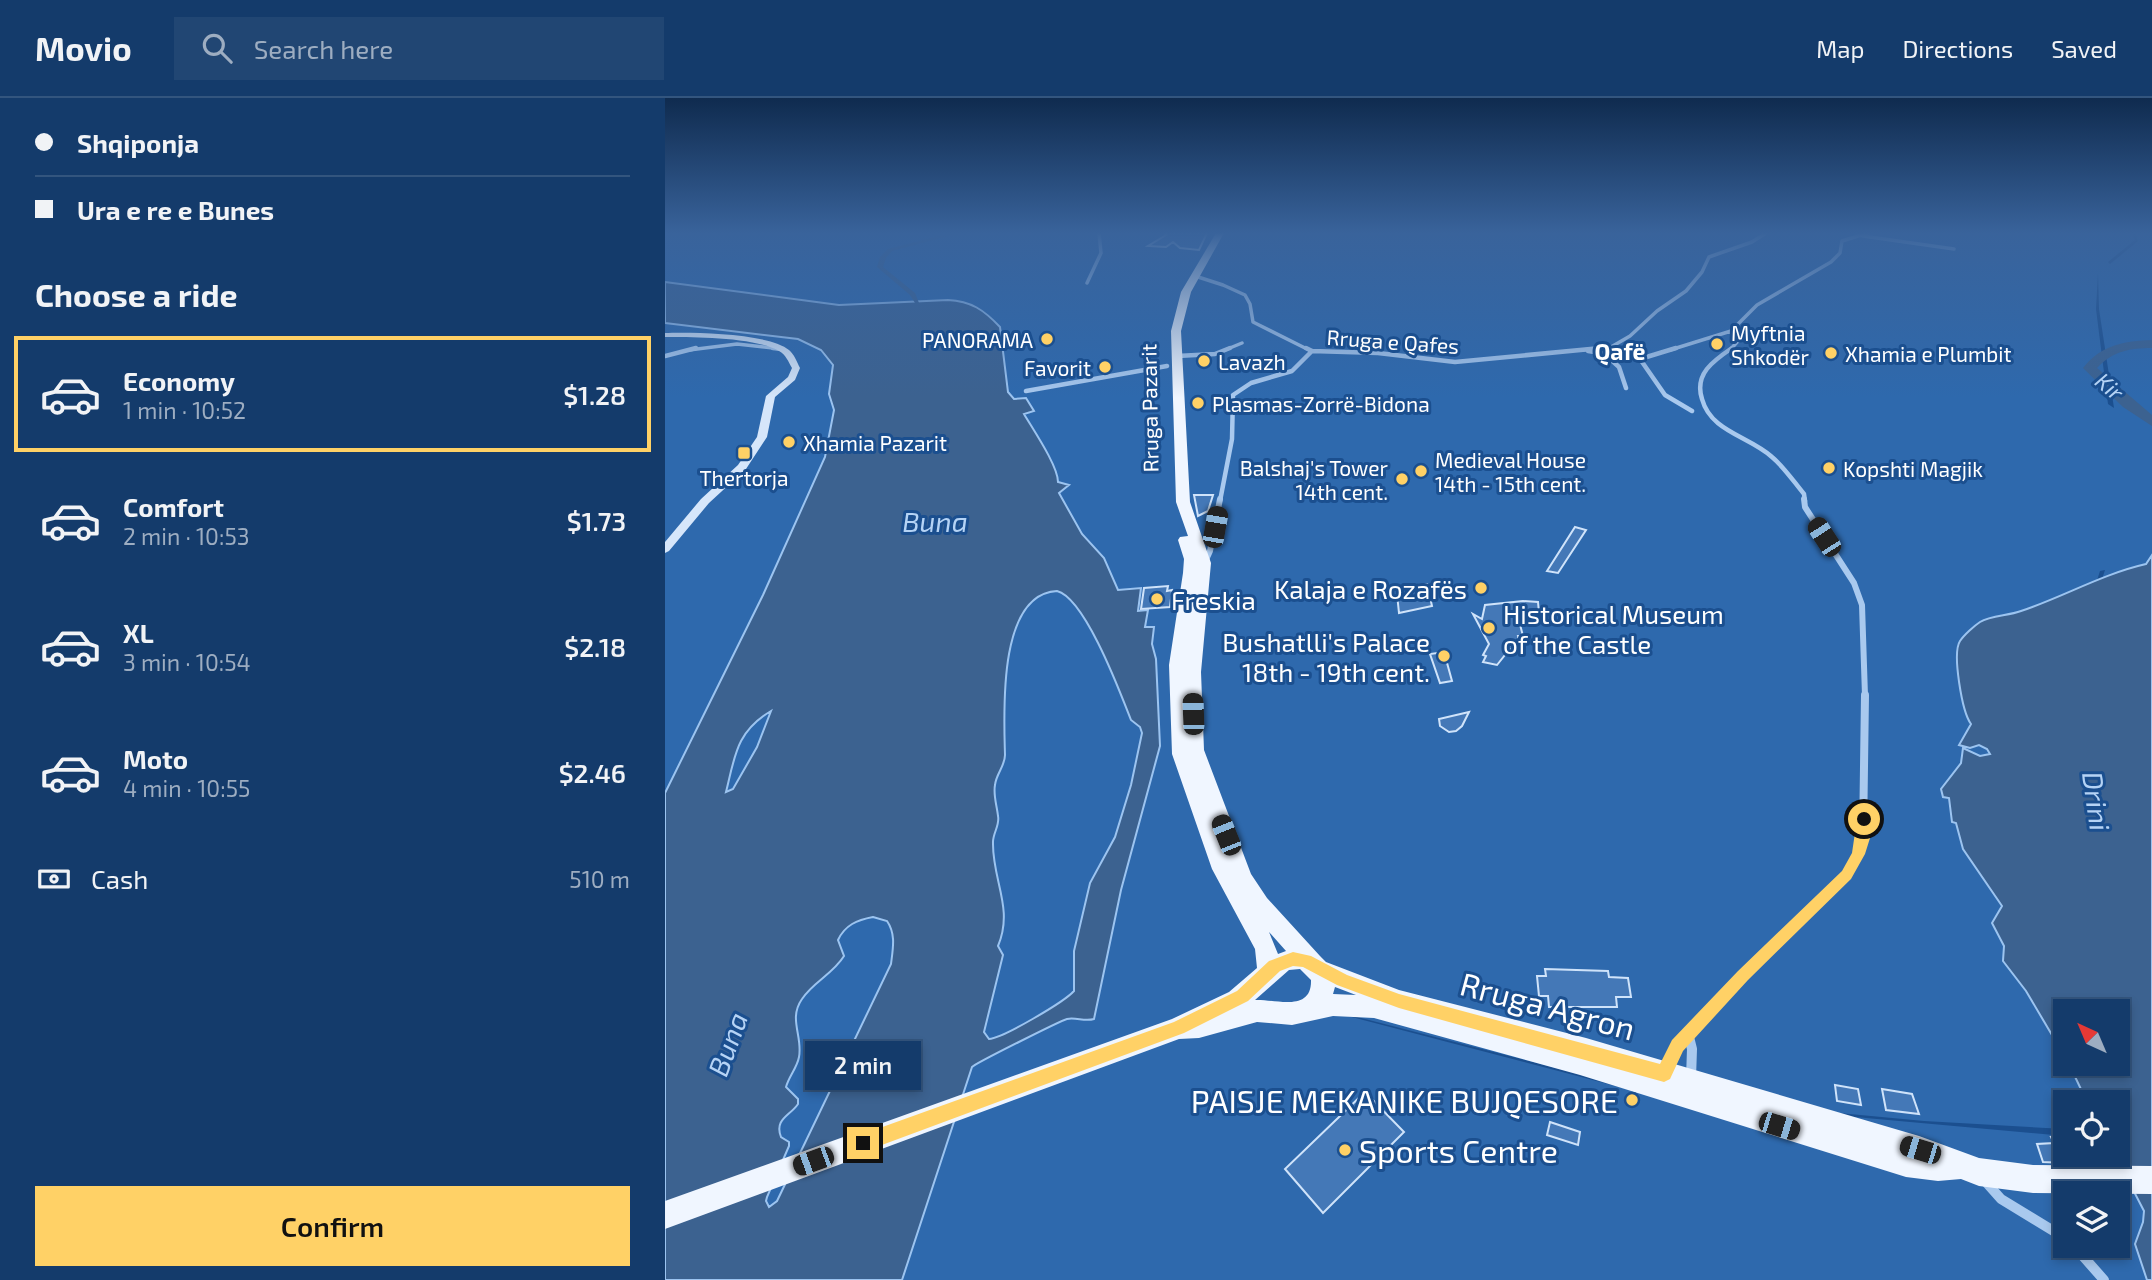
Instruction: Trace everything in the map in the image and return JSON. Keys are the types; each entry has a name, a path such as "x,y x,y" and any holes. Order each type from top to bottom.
{"main road":[{"name":"Rruga Pazarit","path":"1178,506 1167,366 1169,317 1180,288"},
{"name":"Rruga Pazarit","path":"1178,506 1177,320 1190,288"},
{"path":"665,335 750,341 782,349 793,361 796,372 771,397 762,437 741,467 705,501 665,549"},
{"path":"1178,506 1191,559 1178,665 1181,754 1223,869 1266,948 1267,973 1263,995 1275,1010"},
{"name":"Rruga Agron","path":"1178,506 1204,563 1192,671 1198,762 1243,877 1259,905 1315,966 1399,1001 1690,1089 1916,1166 1970,1169 2033,1179 2152,1180"},
{"path":"665,1215 1179,1028 1231,1004 1250,992 1267,973 1286,960 1299,959 1315,966 1323,979 1323,990 1314,1004 1304,1011 1289,1014 1275,1010 1238,1014 1202,1026 1179,1028"},
{"name":"Rruga Agron","path":"1304,1011 1333,1005 1374,1007 1663,1081"}],"street":[{"name":"Rruga e Qafes","path":"1227,288 1247,297 1253,322 1313,351 1378,353 1463,362 1578,350 1610,353"},
{"path":"1626,388 1619,367 1610,353 1657,310 1688,288"},
{"path":"1692,411 1665,395 1640,359 1731,331 1757,305 1785,288"},
{"path":"1663,1081 1672,1052 1735,984 1846,875 1854,863 1863,838 1866,665 1860,596 1804,507 1804,494 1771,456 1732,434 1706,412 1700,393 1701,377 1713,362 1736,345 1738,341 1731,331"},
{"name":"Rruga Pazarit","path":"1177,356 1215,354 1242,343"},
{"path":"665,355 696,348 737,344 782,349"},
{"name":"Rruga e Qafes","path":"1578,350 1640,359"},
{"path":"1204,563 1210,551 1232,439 1233,395 1251,383 1292,371 1313,351"},
{"path":"1026,391 1167,366"},
{"path":"1688,1033 1692,1049 1690,1089"},
{"path":"1970,1169 1999,1201 2053,1229"},
{"path":"2085,1258 2104,1280"}],"shaded area":[{"path":"665,288 2097,288 2096,309 2108,404 2114,408 2099,309 2098,288 2152,288 2152,1280 665,1280 665,1091 795,1028 794,1026 665,1088","holes":["2105,570 2039,776 2062,851 2095,999 2130,999 2130,1076 2113,1076 2116,1090 2130,1090 2130,1167 2053,1167 2053,1135 1669,1100 1325,1010 1308,996 1330,1010 1670,1097 1924,1121 2053,1128 2053,1090 2108,1090 2106,1076 2053,1076 2053,999 2091,999 2034,779 2100,571"]}],"water":[{"name":"Buna","path":"665,288 712,288 839,305 948,300 964,302 977,308 1000,327 1008,392 1014,399 1026,398 1034,411 1024,414 1050,458 1058,482 1069,485 1059,493 1082,534 1104,558 1118,590 1141,588 1138,611 1148,610 1145,627 1154,627 1152,644 1156,659 1160,746 1121,890 1094,1019 1067,1019 972,1067 902,1280 665,1280 665,793 763,595 825,457 834,410 829,394 833,365 821,350 798,339 665,323","holes":["1057,591 1068,597 1090,628 1131,720 1140,727 1142,733 1131,785 1115,837 1090,883 1074,951 1074,991 1033,1019 989,1039 984,1032 1003,955 998,946 1004,919 1003,906 993,842 998,819 995,785 1005,755 1004,713 1008,659 1023,612 1037,597","771,711 757,747 733,789 726,792 735,756 744,736 750,727","873,917 887,921 892,931 891,964 777,1201 769,1207 767,1197 789,1146 789,1142 781,1137 781,1122 798,1104 798,1099 786,1087 799,1057 796,1021 798,1006 807,993 844,956 838,940 844,930 852,924"]},
{"name":"Drini","path":"2152,555 2152,1280 2147,1280 2135,1244 2144,1211 2121,1167 2130,1167 2130,1090 2081,1090 2075,1076 2130,1076 2130,999 2053,999 2053,1037 2026,991 2003,961 2004,946 1992,923 2002,906 1963,849 1956,823 1952,822 1949,798 1943,797 1941,789 1961,763 1963,748 1980,756 1990,754 1979,745 1970,748 1959,745 1971,724 1964,708 1957,657 1960,641 1964,636 1984,620 2021,611 2146,564"}],"building":[{"path":"1194,495 1213,495 1208,511 1198,516"},
{"path":"1575,527 1586,530 1558,573 1547,571"},
{"path":"1427,584 1432,606 1399,613 1397,594 1409,593 1409,586"},
{"name":"Freskia","path":"1168,586 1167,591 1172,590 1170,607 1141,609 1144,588"},
{"path":"1538,602 1539,613 1517,613 1523,636 1518,636 1520,647 1509,650 1497,665 1483,662 1486,656 1483,655 1489,644 1473,614 1482,619 1485,605"},
{"path":"1444,652 1452,681 1440,683 1430,654"},
{"path":"1469,712 1462,726 1456,731 1449,732 1440,726 1439,719"},
{"path":"1545,969 1608,971 1609,977 1628,978 1631,997 1616,997 1617,1007 1549,1007 1548,996 1539,996 1537,976 1546,976"},
{"path":"1835,1085 1858,1089 1861,1105 1837,1101"},
{"path":"1882,1089 1912,1094 1919,1114 1886,1110"},
{"name":"Sports Centre","path":"1365,1092 1404,1132 1323,1213 1285,1169"},
{"path":"1550,1122 1580,1132 1578,1145 1547,1135"},
{"path":"2053,1143 2053,1162 2043,1162 2037,1144"}],"waterway":[{"path":"906,288 917,302"},
{"name":"Kir","path":"2152,344 2133,345 2110,351 2090,368 2128,404 2152,422"}],"place":[{"name":"PANORAMA","path":"1047,339"},
{"name":"Myftnia Shkodër","path":"1717,344"},
{"name":"Xhamia e Plumbit","path":"1831,353"},
{"name":"Lavazh","path":"1204,361"},
{"name":"Favorit","path":"1105,367"},
{"name":"Plasmas-Zorrë-Bidona","path":"1198,403"},
{"name":"Xhamia Pazarit","path":"789,442"},
{"name":"Thertorja","path":"744,453"},
{"name":"Kopshti Magjik","path":"1829,468"},
{"name":"Medieval House 14th - 15th cent.","path":"1421,471"},
{"name":"Balshaj's Tower 14th cent.","path":"1402,479"},
{"name":"Kalaja e Rozafës","path":"1481,588"},
{"name":"Freskia","path":"1157,599"},
{"name":"Historical Museum of the Castle","path":"1489,628"},
{"name":"Bushatlli's Palace 18th - 19th cent.","path":"1444,656"},
{"name":"PAISJE MEKANIKE BUJQESORE","path":"1632,1100"},
{"name":"Sports Centre","path":"1345,1150"}],"district":[{"name":"Qafë","path":"1620,351"}],"route":[{"path":"863,1143 1179,1028 1231,1004 1256,986 1274,966 1293,959 1305,960 1318,970 1399,1001 1664,1074 1677,1045 1726,992 1846,875 1859,854 1864,819"}]}
